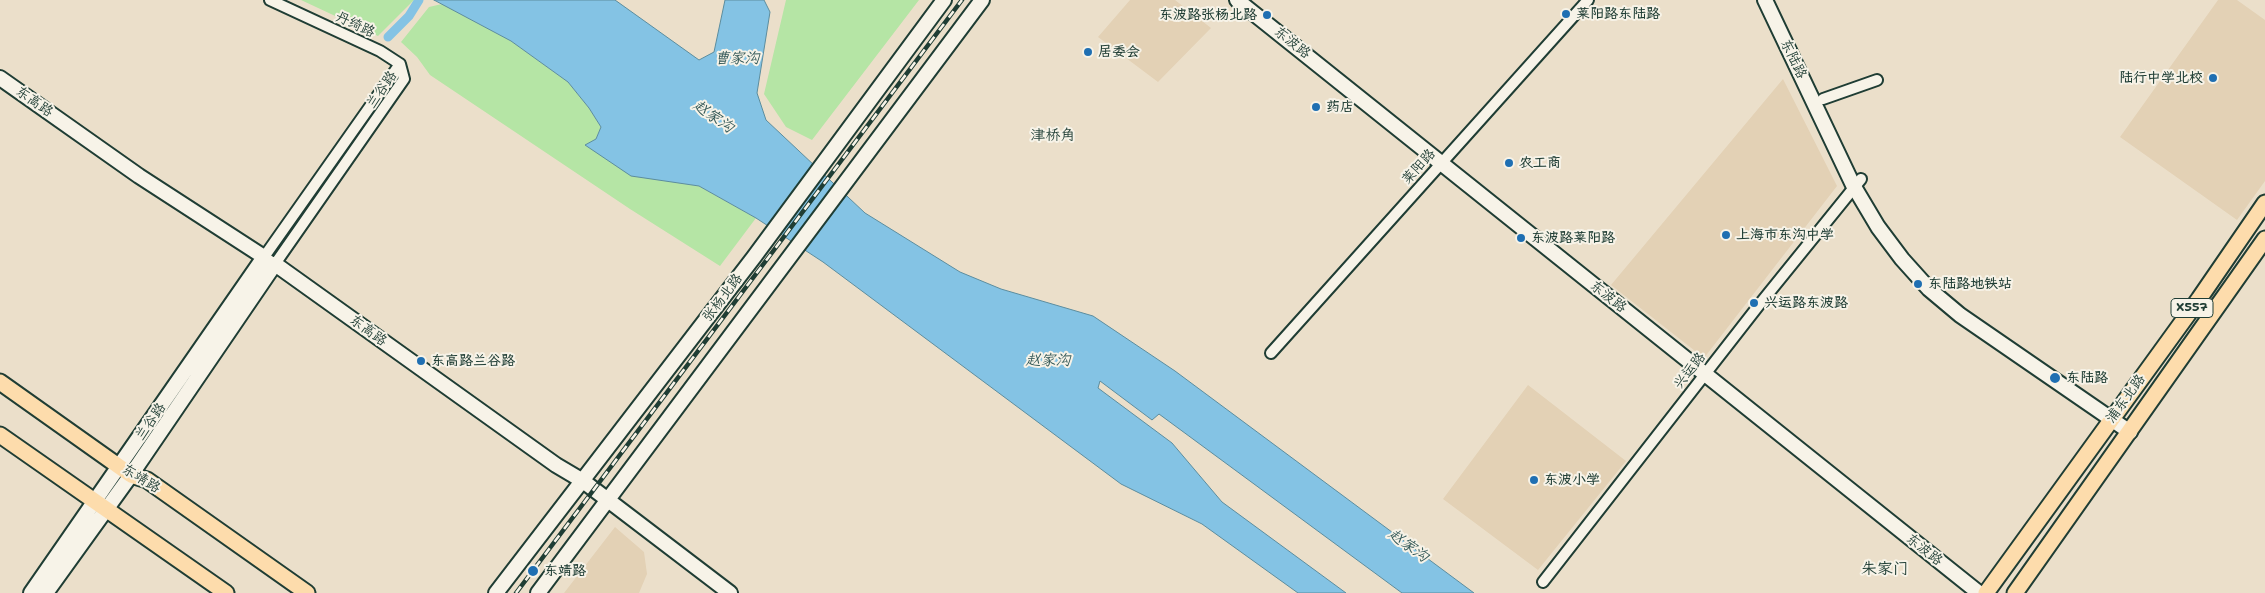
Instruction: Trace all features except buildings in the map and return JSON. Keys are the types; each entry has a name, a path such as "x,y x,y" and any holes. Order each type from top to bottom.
{"main road":[{"name":"浦东北路","path":"1986,593 2199,299 2265,203"},
{"name":"浦东北路","path":"2015,593 2265,239"},
{"name":"东靖路","path":"0,382 125,471 147,480 307,593"},
{"path":"0,434 226,593"}],"street":[{"name":"丹绮路","path":"270,0 380,52 400,64"},
{"name":"张杨北路","path":"496,593 754,257 944,0"},
{"name":"张杨北路","path":"538,593 982,0"},
{"name":"东波路","path":"1237,0 1979,593"},
{"name":"莱阳路","path":"1270,353 1588,0"},
{"name":"东陆路","path":"1765,0 1858,183 1897,238 1944,289 2133,428"},
{"name":"东陆路","path":"1775,0 1823,99 1858,183"},
{"name":"兰谷路","path":"31,593 125,471 270,261 400,64"},
{"name":"东高路","path":"0,78 139,176 270,261 556,465 583,481 730,593"},
{"path":"1823,99 1877,80"},
{"name":"兴运路","path":"1543,582 1704,373 1858,183"},
{"name":"兰谷路","path":"46,593 100,505"}],"shaded area":[{"path":"1130,0 1175,0 1211,28 1158,82 1098,37"},
{"name":"陆行中学北校","path":"2218,0 2237,0 2265,20 2265,181 2237,220 2120,137"},
{"name":"上海市东沟中学","path":"1783,79 1837,186 1704,358 1611,285"},
{"name":"东波小学","path":"1528,385 1626,461 1538,570 1443,499"},
{"path":"615,527 644,552 647,574 639,593 564,593"}],"green space":[{"path":"301,0 414,0 378,36"},
{"path":"786,0 919,0 812,140 786,127 764,94"},
{"path":"442,4 511,41 568,82 589,108 601,127 596,139 586,146 680,183 699,186 756,218 720,266 630,209 430,75 417,57 401,42 429,7"}],"water":[{"name":"赵家沟","path":"434,0 615,0 699,60 714,52 725,0 764,0 770,12 757,93 766,120 865,213 960,272 1001,289 1093,316 1175,371 1474,593 1402,593 1159,414 1152,420 1100,381 1098,388 1172,443 1222,502 1346,593 1298,593 1202,524 1121,484 823,262 756,218 699,186 631,176 585,145 596,139 601,127 589,108 568,82 511,41"}],"waterway":[{"path":"388,37 409,16 419,0"}],"railway":[{"path":"516,593 962,0"}],"place":[{"name":"莱阳路东陆路","path":"1566,14"},
{"name":"东波路张杨北路","path":"1267,15"},
{"name":"居委会","path":"1088,52"},
{"name":"陆行中学北校","path":"2213,78"},
{"name":"药店","path":"1316,107"},
{"name":"农工商","path":"1509,163"},
{"name":"上海市东沟中学","path":"1726,235"},
{"name":"东波路莱阳路","path":"1521,238"},
{"name":"东陆路地铁站","path":"1918,284"},
{"name":"兴运路东波路","path":"1754,303"},
{"name":"东高路兰谷路","path":"421,361"},
{"name":"东陆路","path":"2055,378"},
{"name":"东波小学","path":"1534,480"},
{"name":"东靖路","path":"533,571"}],"district":[{"name":"津桥角","path":"1053,136"},
{"name":"朱家门","path":"1885,570"}],"water label":[{"name":"曹家沟","path":"737,59"}]}
